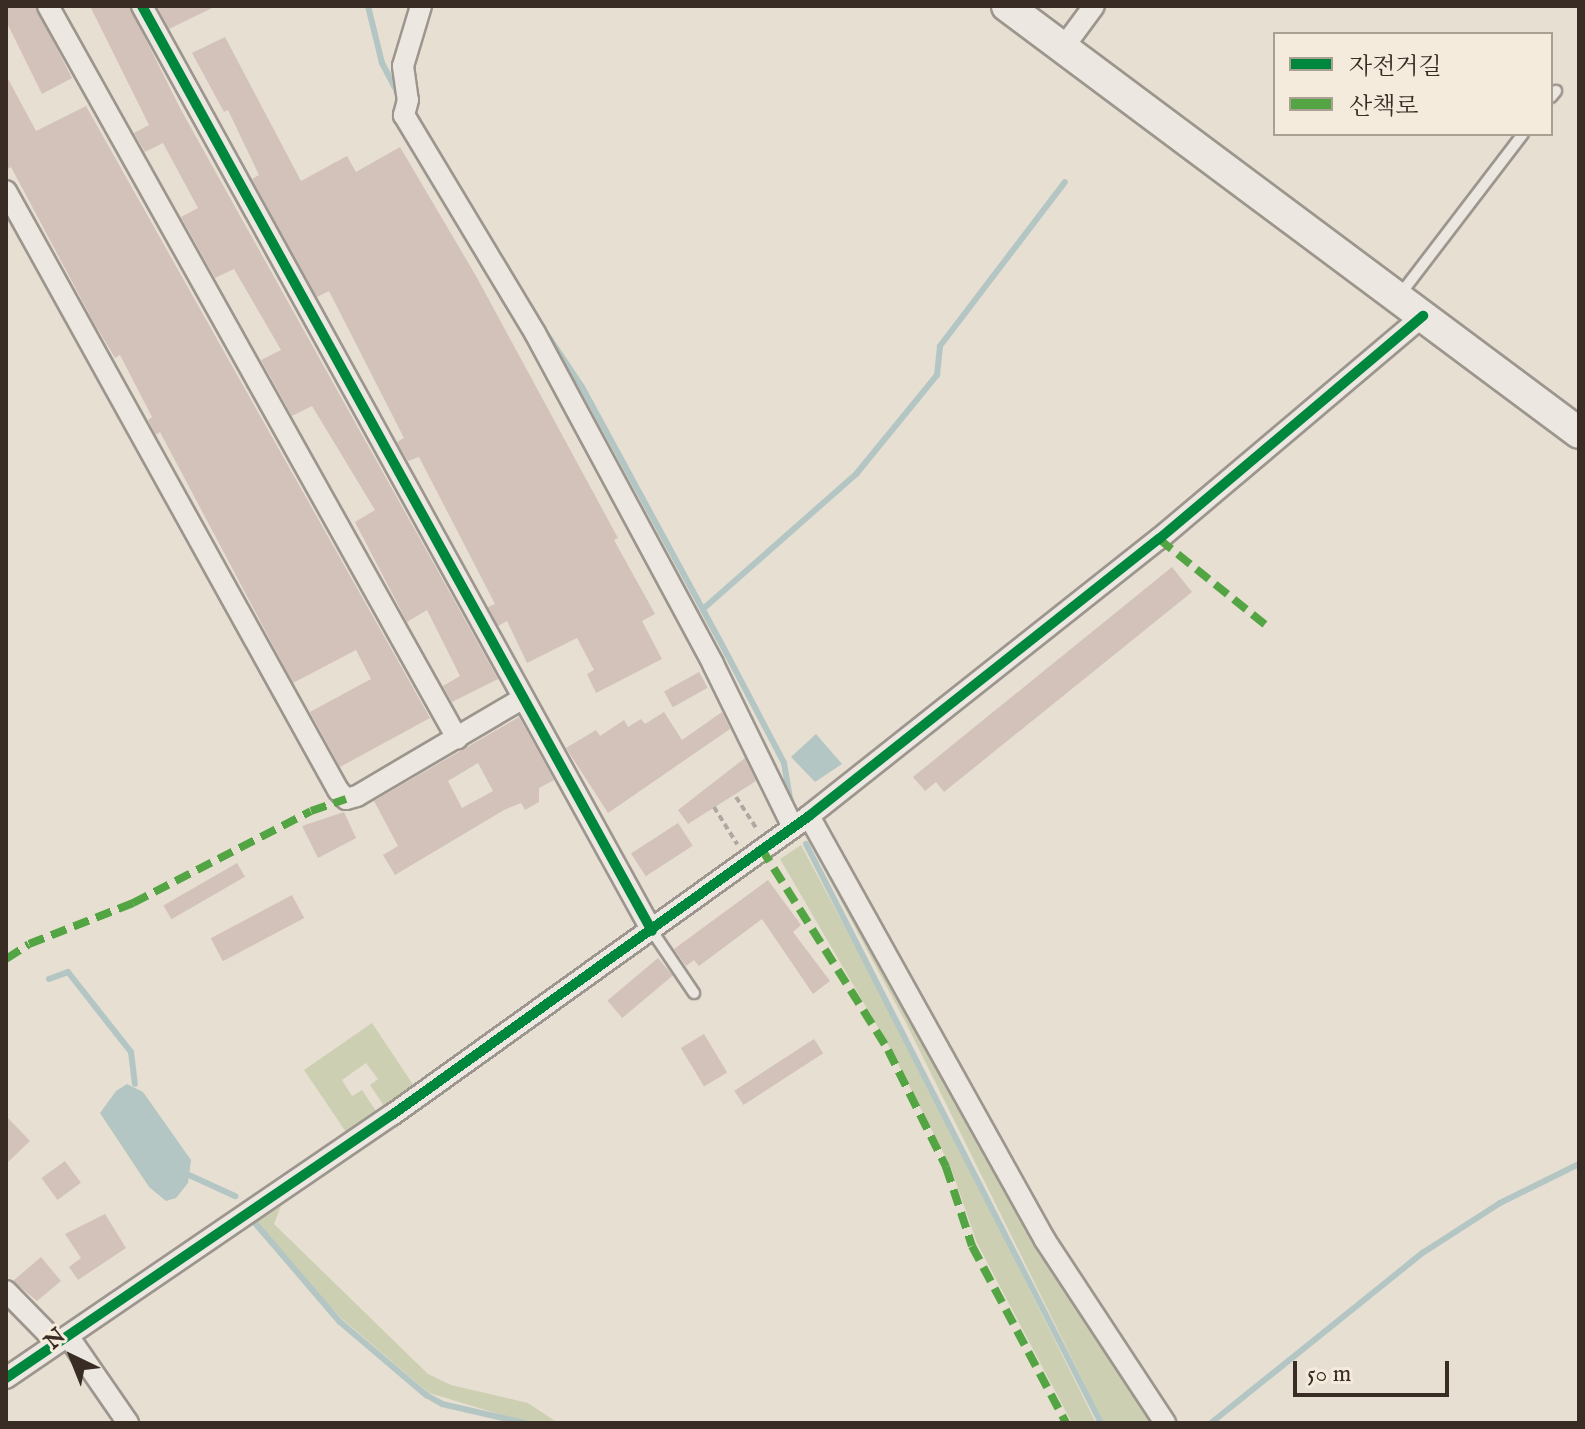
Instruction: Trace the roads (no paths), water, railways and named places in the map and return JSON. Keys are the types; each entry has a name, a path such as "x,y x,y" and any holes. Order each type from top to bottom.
{"main road":[{"path":"1007,6 1579,433"}],"street":[{"path":"48,6 457,738"},
{"path":"142,6 652,931"},
{"path":"421,6 403,66 408,100 404,115 535,333 801,822 1045,1240 1165,1423"},
{"path":"1063,48 1094,6"},
{"path":"6,191 338,790 346,799 357,796 522,699"},
{"path":"6,1378 652,931 801,822 1147,549 1423,316"},
{"path":"6,1291 62,1339 128,1423"}],"lane":[{"path":"1398,298 1521,136"},
{"path":"652,931 694,993"}],"waterway":[{"path":"368,6 382,63 401,99"},
{"path":"703,609 857,473 937,375 940,346 1065,182"},
{"path":"542,327 582,387 784,763 791,804"},
{"path":"806,844 1101,1423"},
{"path":"49,979 68,972 131,1052 135,1084"},
{"path":"1211,1423 1424,1252 1500,1203 1579,1164"},
{"path":"189,1175 235,1196"},
{"path":"255,1223 340,1322 426,1395 442,1404 525,1423"}]}
